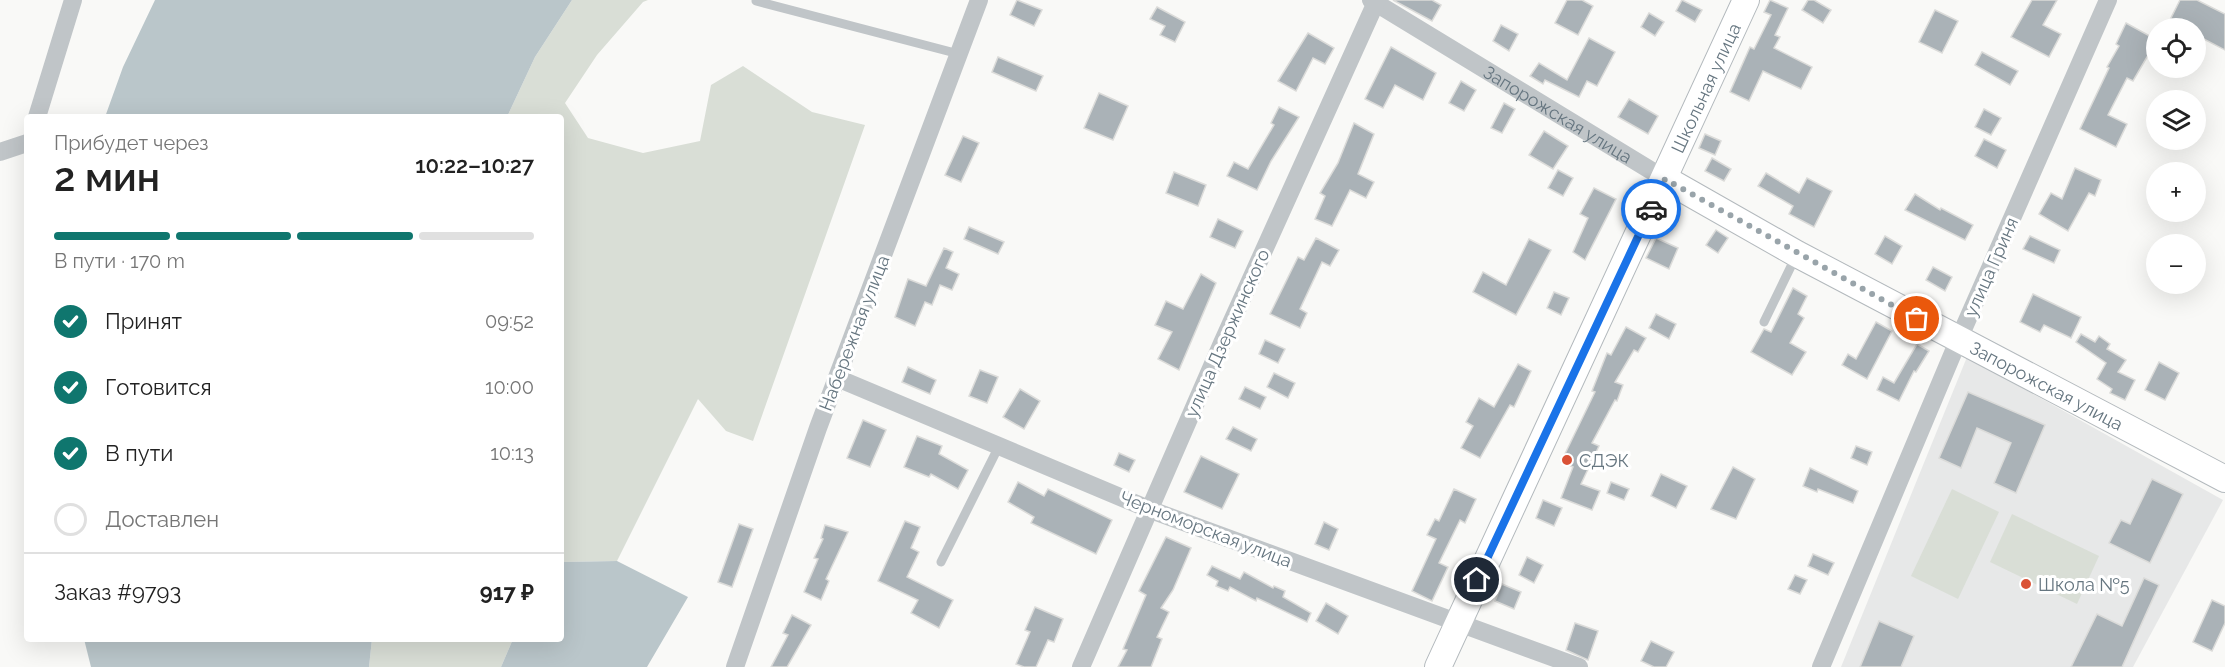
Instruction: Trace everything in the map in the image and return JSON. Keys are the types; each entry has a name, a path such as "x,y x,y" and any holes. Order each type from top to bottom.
{"street":[{"path":"38,114 73,0"},
{"name":"Набережная улица","path":"735,667 837,378 979,0"},
{"name":"Школьная улица","path":"1438,667 1746,0"},
{"name":"улица Гриня","path":"1821,667 1958,341 2108,0"},
{"name":"Запорожская улица","path":"1374,1 1665,179 1797,254 1958,341 2225,479"},
{"name":"улица Дзержинского","path":"1081,667 1374,1"},
{"path":"0,152 24,144"},
{"name":"Черноморская улица","path":"837,378 1151,510 1579,667"}],"lane":[{"path":"756,0 959,54"},
{"path":"1764,322 1797,254"},
{"path":"941,562 999,446"}],"shaded area":[{"path":"155,0 572,0 535,57 508,114 106,114 123,67"},
{"path":"572,0 648,0 643,2 597,55 565,103 588,138 643,153 700,141 711,85 743,66 812,112 865,125 753,441 726,431 698,399 617,561 564,562 564,114 508,114 535,57"},
{"name":"Школа №5","path":"1967,357 2223,500 2133,667 1841,667"},
{"path":"1952,489 1999,512 1958,599 1911,576"},
{"path":"2012,514 2099,556 2077,604 1990,562"},
{"path":"617,561 688,597 647,667 501,667 512,642 564,642 564,562"},
{"path":"85,642 372,642 369,667 91,667"},
{"path":"372,642 512,642 501,667 369,667"}],"building":[{"path":"1017,0 1042,10 1034,26 1010,15"},
{"path":"1393,0 1432,0 1441,5 1432,21"},
{"path":"1567,0 1582,0 1593,6 1578,35 1555,23"},
{"path":"1682,0 1702,10 1695,22 1676,11"},
{"path":"1770,0 1788,8 1775,35 1780,37 1774,48 1812,67 1801,89 1763,71 1749,101 1730,92 1750,47 1754,49 1771,15 1764,12"},
{"path":"1808,0 1814,0 1831,10 1823,23 1802,10"},
{"path":"2032,0 2057,0 2043,25 2061,34 2049,57 2011,37"},
{"path":"2180,0 2197,0 2225,14 2225,50 2206,40 2206,18 2171,18"},
{"path":"1157,7 1185,22 1175,42 1160,35 1165,26 1150,19"},
{"path":"1935,10 1958,21 1942,53 1919,42"},
{"path":"1649,13 1664,22 1655,36 1641,27"},
{"path":"2126,23 2146,34 2146,59 2133,81 2127,78 2108,115 2127,124 2116,147 2080,129 2109,68 2107,67 2119,46 2116,44"},
{"path":"1501,25 1518,34 1509,51 1493,41"},
{"path":"1308,33 1334,48 1325,64 1313,58 1296,91 1278,81"},
{"path":"1589,38 1615,52 1597,86 1587,81 1579,97 1545,80 1543,84 1530,76 1539,63 1567,80"},
{"path":"1391,47 1436,73 1423,100 1395,85 1383,108 1365,99"},
{"path":"1982,52 2018,71 2010,85 1975,65"},
{"path":"998,57 1043,76 1036,91 992,72"},
{"path":"1461,81 1476,90 1464,111 1449,103"},
{"path":"1099,93 1128,106 1113,140 1084,128"},
{"path":"1629,99 1658,116 1648,134 1618,117"},
{"path":"1504,103 1515,109 1502,133 1491,128"},
{"path":"1279,107 1299,117 1271,161 1257,190 1227,176 1234,162 1248,169 1274,125 1271,123"},
{"path":"1984,109 2001,118 1991,135 1975,127"},
{"path":"1354,123 1374,134 1358,174 1374,182 1366,198 1350,190 1332,226 1315,219 1325,196 1320,193 1338,163"},
{"path":"1544,131 1568,146 1553,169 1529,155"},
{"path":"1705,134 1721,141 1715,155 1699,148"},
{"path":"963,136 979,143 961,182 945,175"},
{"path":"1984,139 2006,150 1997,168 1975,156"},
{"path":"1712,158 1731,169 1724,181 1705,171"},
{"path":"2075,168 2101,180 2095,196 2089,193 2068,231 2039,214 2051,193 2062,199"},
{"path":"1558,170 1573,178 1563,196 1548,188"},
{"path":"1174,172 1206,185 1198,206 1166,193"},
{"path":"1766,173 1799,193 1807,178 1832,191 1814,227 1789,214 1793,206 1758,186"},
{"path":"1594,188 1616,199 1585,260 1573,252 1588,218 1580,214"},
{"path":"1915,194 1940,210 1941,208 1973,225 1965,240 1905,210"},
{"path":"1218,219 1243,231 1235,248 1210,237"},
{"path":"969,227 1004,242 998,254 964,239"},
{"path":"1716,230 1728,238 1718,253 1706,245"},
{"path":"1885,236 1902,246 1892,264 1875,254"},
{"path":"2030,236 2060,250 2054,263 2023,249"},
{"path":"1316,238 1339,250 1330,266 1322,262 1300,309 1307,313 1300,328 1270,314 1298,257 1304,260"},
{"path":"1656,238 1678,248 1669,269 1646,258"},
{"path":"1529,239 1551,250 1516,315 1473,292 1483,272 1506,285"},
{"path":"944,248 953,252 946,268 959,274 952,290 940,285 932,305 925,302 915,326 895,317 908,279 926,286"},
{"path":"1933,267 1952,277 1945,291 1926,280"},
{"path":"1201,274 1216,283 1179,370 1158,359 1172,332 1155,325 1166,301 1183,309"},
{"path":"1793,288 1807,296 1798,314 1804,318 1790,343 1806,352 1792,375 1751,352 1764,329 1771,332"},
{"path":"1554,292 1569,298 1561,315 1547,308"},
{"path":"2033,294 2081,317 2071,338 2044,325 2040,332 2020,322"},
{"path":"1656,314 1676,324 1669,339 1649,328"},
{"path":"1876,322 1892,331 1867,379 1842,365 1848,354 1856,359"},
{"path":"1626,327 1646,338 1638,352 1634,350 1615,382 1623,385 1617,401 1615,400 1592,443 1599,446 1581,484 1600,491 1592,510 1561,498 1573,467 1561,462 1595,392 1592,391 1607,353 1611,355"},
{"path":"2081,334 2095,342 2099,336 2110,344 2107,349 2126,360 2118,372 2135,380 2125,400 2110,393 2112,389 2097,379 2106,363 2076,342"},
{"path":"1265,340 1285,349 1278,363 1259,354"},
{"path":"1917,344 1929,351 1916,372 1914,371 1899,401 1877,390 1883,377 1894,383"},
{"path":"2159,362 2179,373 2165,400 2145,390"},
{"path":"1518,364 1531,371 1514,407 1510,405 1480,458 1461,448 1473,426 1466,422 1479,398 1494,407"},
{"path":"908,367 936,380 930,394 902,382"},
{"path":"980,370 998,377 987,403 969,396"},
{"path":"1274,373 1295,383 1288,398 1267,387"},
{"path":"1245,387 1266,397 1260,409 1239,399"},
{"path":"1020,389 1040,401 1024,429 1003,417"},
{"path":"1968,392 2045,425 2016,493 1994,483 2011,443 1977,428 1961,468 1939,458"},
{"path":"863,420 886,430 870,467 847,458"},
{"path":"1233,427 1257,439 1251,451 1226,439"},
{"path":"917,436 942,446 939,454 968,470 958,489 931,474 929,477 904,467"},
{"path":"1856,446 1872,452 1867,465 1851,458"},
{"path":"1119,453 1135,460 1129,472 1114,465"},
{"path":"1201,456 1239,474 1222,509 1184,492"},
{"path":"1733,467 1755,479 1736,519 1711,509"},
{"path":"1810,468 1858,491 1853,503 1818,489 1817,492 1803,486"},
{"path":"1661,474 1687,486 1676,508 1651,496"},
{"path":"2152,479 2183,494 2150,563 2109,543 2121,520 2130,524"},
{"path":"1018,482 1044,496 1048,489 1112,520 1096,554 1031,523 1034,517 1008,502"},
{"path":"1611,482 1629,489 1624,500 1607,493"},
{"path":"1454,489 1476,499 1465,523 1460,520 1439,563 1448,567 1432,601 1412,591 1436,539 1427,535 1435,519 1439,521"},
{"path":"1543,500 1562,508 1554,526 1536,518"},
{"path":"905,521 920,527 911,548 919,552 907,577 953,600 939,628 911,613 918,600 878,581"},
{"path":"1324,522 1338,529 1329,550 1315,544"},
{"path":"739,524 753,529 732,587 718,582"},
{"path":"825,525 848,532 826,579 829,581 821,600 804,592 818,559 814,558 823,539 821,538"},
{"path":"1166,537 1191,548 1173,590 1161,608 1169,612 1157,637 1162,639 1151,667 1118,667 1127,650 1123,649 1146,595 1139,591"},
{"path":"1813,554 1834,563 1828,575 1808,566"},
{"path":"1527,557 1543,565 1534,583 1519,575"},
{"path":"1212,566 1240,579 1244,572 1273,588 1274,586 1285,591 1283,597 1311,613 1307,622 1257,598 1256,601 1230,587 1228,591 1216,586 1218,581 1207,575"},
{"path":"1795,575 1807,580 1800,594 1788,589"},
{"path":"2144,578 2159,585 2122,667 2071,667 2097,614 2122,626"},
{"path":"1502,584 1521,592 1514,609 1495,601"},
{"path":"2212,600 2225,606 2225,623 2212,651 2193,642"},
{"path":"1326,603 1348,616 1338,634 1316,621"},
{"path":"1035,607 1063,619 1054,642 1048,640 1036,667 1024,667 1016,664 1030,632 1025,630"},
{"path":"792,615 811,625 787,667 771,667 788,635 783,633"},
{"path":"1879,621 1914,636 1901,667 1860,667"},
{"path":"1575,623 1598,631 1588,660 1566,650"},
{"path":"1651,641 1674,652 1666,667 1654,667 1641,661"}],"way so far":[{"path":"1651,209 1665,179 1917,319"}],"place":[{"name":"СДЭК","path":"1567,460"},
{"name":"Школа №5","path":"2026,584"}],"route":[{"path":"1477,580 1651,209"}]}
